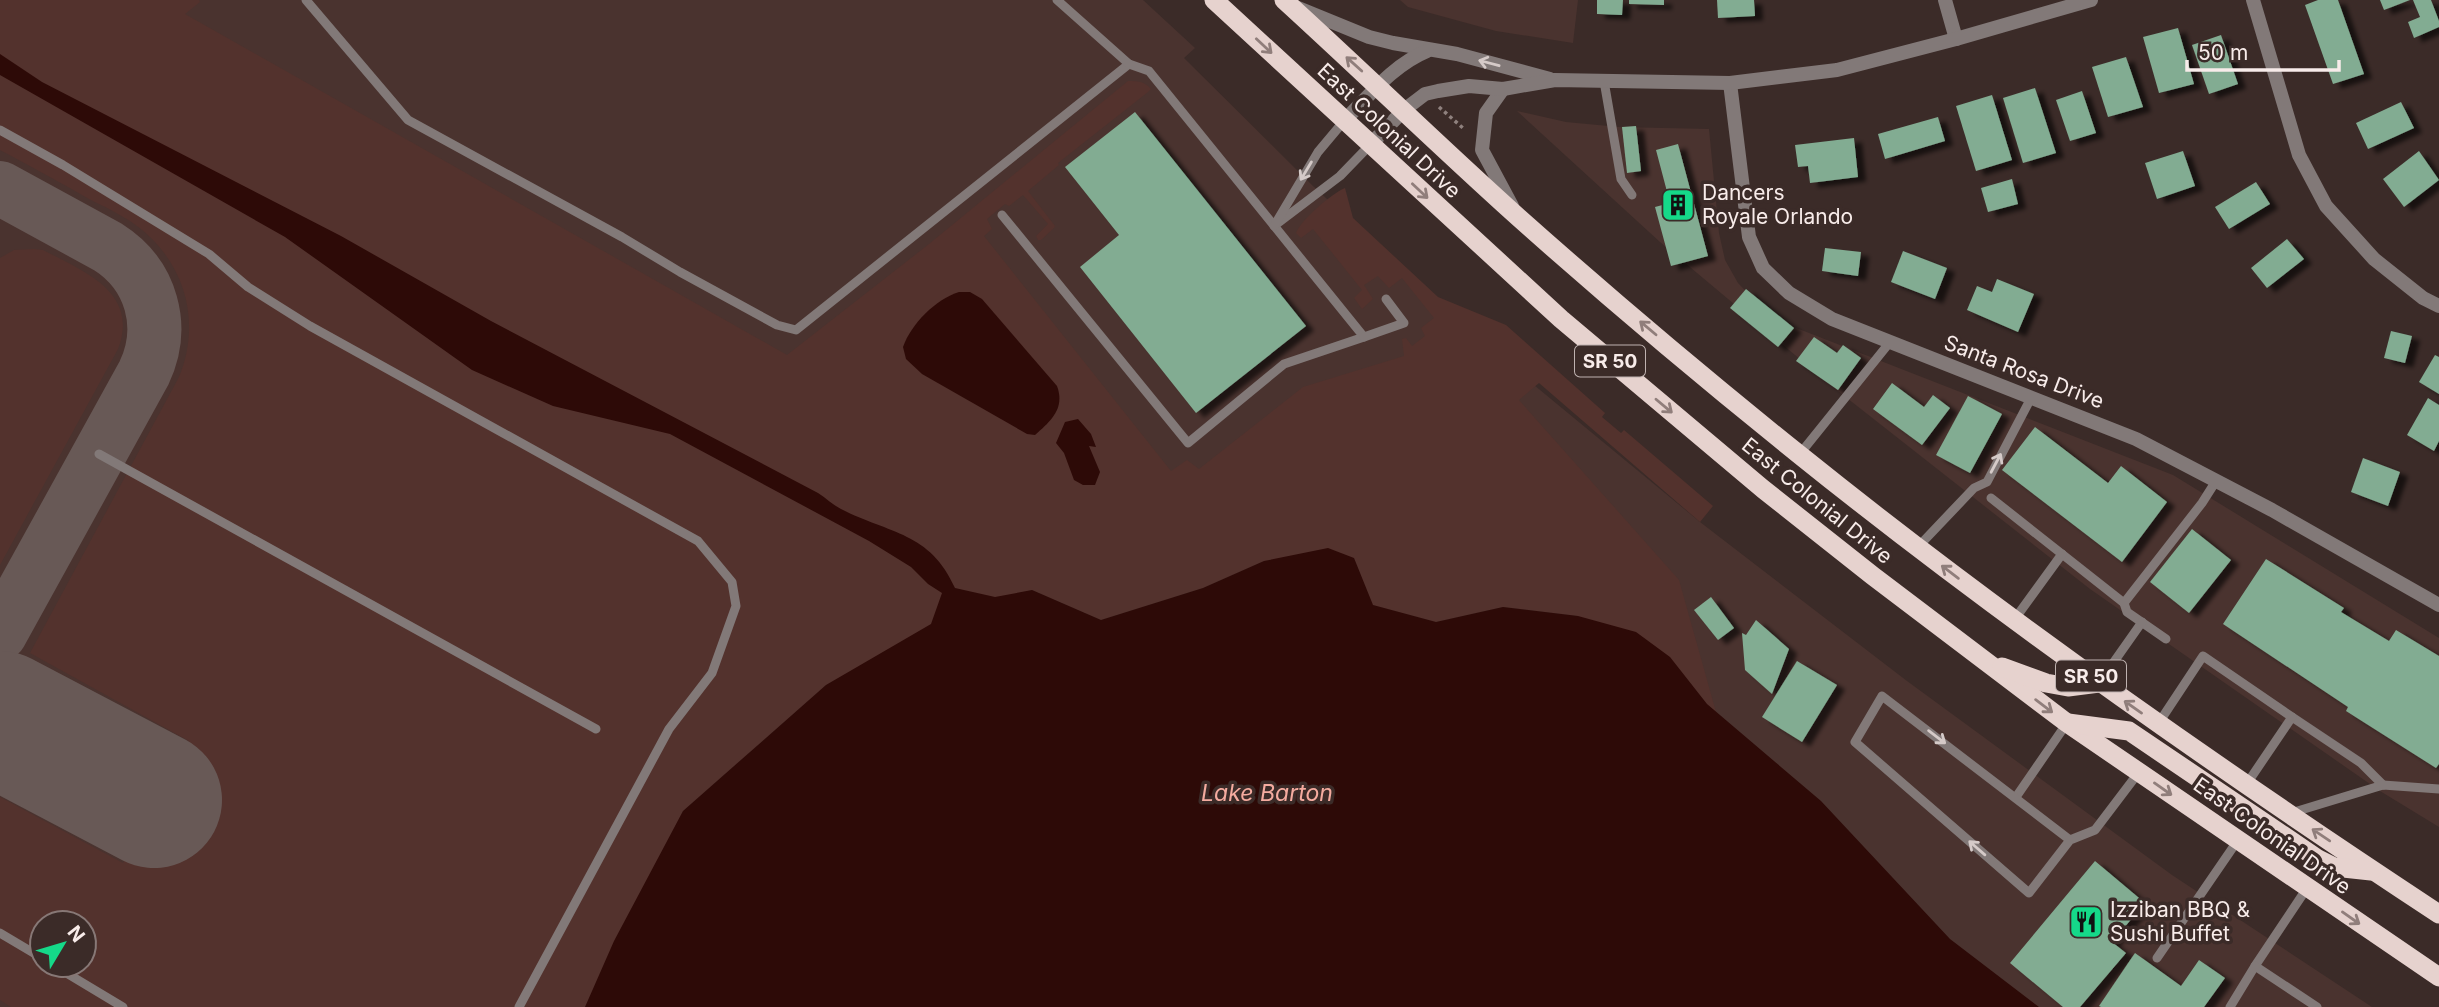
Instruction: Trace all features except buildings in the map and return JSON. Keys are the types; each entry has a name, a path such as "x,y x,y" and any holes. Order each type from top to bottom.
{"highway":[{"name":"East Colonial Drive","path":"1214,0 1561,319 1651,396 1873,576 2067,723 2439,977"},
{"name":"East Colonial Drive","path":"1286,2 1518,217 1799,455 1917,548 2099,682 2246,785 2439,914"},
{"path":"1982,659 2046,683 2068,687 2099,682"},
{"path":"2067,723 2129,731 2318,859 2334,867 2375,872"}],"street":[{"path":"1945,0 1956,39"},
{"path":"1370,145 1404,110 1425,94 1438,91 1469,86 1503,89 1555,80 1730,83 1837,70 2091,0"},
{"path":"2253,0 2299,155 2326,206 2374,259 2423,298 2439,306"},
{"path":"1286,2 1369,37 1427,51 1457,54 1555,80"},
{"path":"1344,121 1395,68 1411,57 1427,51"},
{"name":"Santa Rosa Drive","path":"1730,83 1749,237 1763,268 1789,293 1832,319 2136,439 2439,605"},
{"path":"1503,89 1486,113 1482,150 1518,217"}],"lane":[{"path":"306,0 408,120 777,325 796,330 1129,64"},
{"path":"1057,0 1129,64 1149,71 1364,337"},
{"path":"1604,81 1620,179 1632,195"},
{"path":"1274,226 1318,152 1344,121"},
{"path":"0,130 209,254 248,287 310,326 698,541 732,582 736,606 712,673 669,729 519,1007"},
{"path":"1274,226 1340,176 1370,145"},
{"path":"1002,215 1188,443 1284,364 1404,323 1386,299"},
{"path":"1799,455 1890,342"},
{"path":"1917,548 1974,488 1987,482 2031,398"},
{"path":"99,454 596,729"},
{"path":"2124,603 2216,481"},
{"path":"1991,498 2124,603 2127,612 2166,639"},
{"path":"2014,621 2062,554"},
{"path":"2099,682 2142,622"},
{"path":"2158,724 2203,656 2361,763 2383,785"},
{"path":"2070,839 1882,696 1855,742 2029,893 2070,839 2095,830 2139,772"},
{"path":"2246,785 2292,717"},
{"path":"2016,797 2067,723"},
{"path":"2289,814 2383,785 2439,789"},
{"path":"2157,958 2238,841"},
{"path":"2230,1007 2307,888"},
{"path":"0,933 28,950"},
{"path":"2255,966 2317,1007"},
{"path":"76,979 123,1007"}],"path":[{"path":"1434,103 1464,129"}],"shaded area":[{"path":"0,0 1143,0 1195,48 1184,58 1313,186 1471,333 1700,522 1907,681 2172,875 2372,1007 0,1007"},
{"path":"0,0 199,0 200,2 185,14 787,355 929,244 1128,81 1141,82 1151,89 1058,163 1059,165 1028,191 1054,228 1038,240 1036,236 1048,224 1023,195 1009,206 1005,204 987,219 992,229 984,236 1171,471 1187,460 1199,469 1303,387 1404,356 1402,339 1406,338 1412,346 1425,336 1421,328 1434,318 1402,278 1389,288 1378,276 1364,285 1373,299 1362,309 1354,298 1362,290 1313,229 1301,238 1296,233 1317,208 1345,188 1353,218 1438,297 1506,325 1605,413 1602,417 1621,433 1624,430 1713,506 1700,522 1539,383 1519,400 1679,580 1716,712 1578,616 1503,607 1436,622 1372,605 1354,558 1264,561 1203,588 1101,620 1032,590 958,608 877,658 826,685 683,811 585,1007 11,1007 0,1000 0,797 123,863 189,741 30,653 179,377 188,340 187,304 175,269 165,254 138,227 0,150"},
{"path":"1400,0 1578,0 1573,43 1496,31 1408,7"},
{"path":"1517,111 1566,122 1619,127 1709,129 1719,233 1725,260 1738,283 1760,306 1786,324 2173,475 2439,638 2439,827 2380,791 2090,589 1838,391 1660,242"},
{"path":"14,250 43,250 75,266 104,286 121,312 123,329 118,349 0,565 0,258"}],"water":[{"name":"Lake Barton","path":"0,54 42,82 341,236 491,321 818,493 841,509 907,537 934,556 955,588 995,597 1032,590 1101,620 1203,588 1264,561 1328,548 1354,558 1373,605 1436,622 1503,607 1578,616 1636,632 1670,657 1707,704 1821,801 1950,939 2039,1007 585,1007 614,941 683,811 826,685 931,624 942,593 928,584 911,567 869,541 670,434 553,406 472,370 285,237 0,75"},
{"path":"959,292 970,292 982,299 1057,386 1058,407 1052,419 1035,435 1027,434 922,374 906,359 903,347 918,321 933,306"},
{"path":"1078,419 1091,434 1096,447 1089,446 1100,472 1095,485 1083,485 1074,480 1064,453 1056,443 1065,422"}],"taxiway":[{"path":"0,188 108,247 123,259 145,287 154,320 151,356 144,373 0,634"}],"runway":[{"path":"0,719 154,800"}],"place":[{"name":"Dancers Royale Orlando","path":"1678,205"},
{"name":"Izziban BBQ & Sushi Buffet","path":"2086,922"}]}
